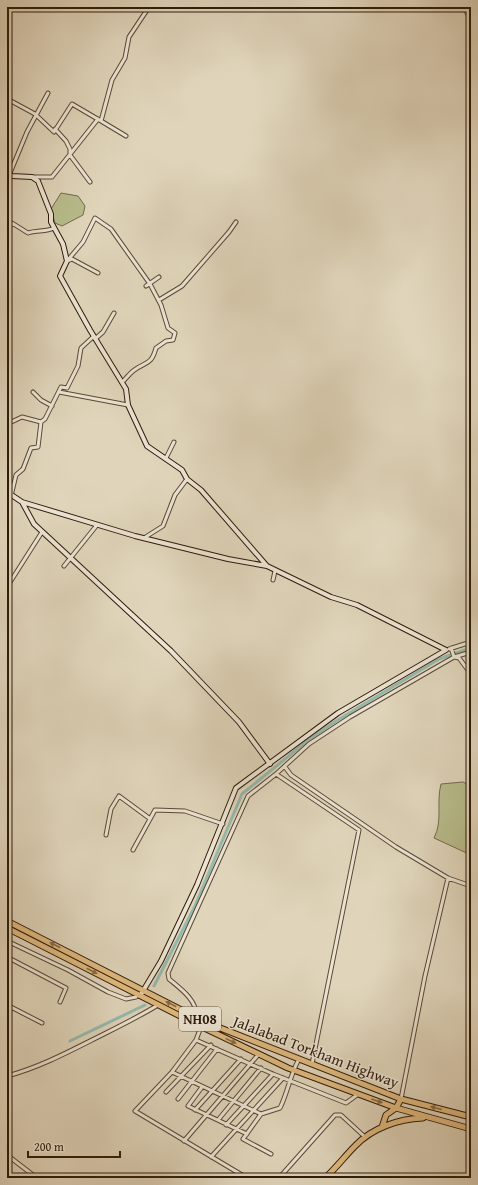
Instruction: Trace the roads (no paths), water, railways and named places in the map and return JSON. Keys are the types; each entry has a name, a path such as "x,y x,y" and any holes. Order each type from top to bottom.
{"highway":[{"name":"Jalalabad Torkham Highway","path":"7,921 144,989 196,1017 401,1099"},
{"name":"NH08","path":"7,928 258,1055 358,1095 426,1118 471,1129"},
{"path":"382,1127 386,1115 396,1108 401,1099"},
{"name":"NH08","path":"401,1099 471,1117"},
{"path":"325,1178 365,1137 382,1127 412,1118 426,1118"}],"street":[{"path":"48,93 35,114 8,173 12,176 52,177 70,155 72,150 100,120 112,80 125,58 129,37 149,7"},
{"path":"7,96 10,101 35,114 54,132 72,104 126,136"},
{"path":"55,129 66,141 70,149 70,155 90,182"},
{"path":"32,177 38,181 41,187 51,214 51,222 62,244 67,261"},
{"path":"122,382 134,370 149,363 154,358 156,348 166,341 173,340 175,333 168,328 159,300 150,284 110,229 95,218 84,242 67,261 60,276 126,389 128,406 147,446 182,470 187,478 201,490 267,566 331,597 357,606 446,650"},
{"path":"159,300 182,286 236,222"},
{"path":"7,231 12,223 28,233 39,230 48,231 54,228"},
{"path":"67,261 72,259 98,272"},
{"path":"146,286 159,277"},
{"path":"11,496 16,475 23,469 30,448 38,447 41,422 52,406 61,386 67,388 78,366 81,348 103,332 114,313"},
{"path":"33,392 41,400 52,406"},
{"path":"59,392 128,406"},
{"path":"7,424 22,417 41,422"},
{"path":"166,458 174,442"},
{"path":"144,538 163,526 175,495 187,478"},
{"path":"7,492 22,502 97,525 228,559 267,566"},
{"path":"22,502 34,524 171,651 234,716 270,764"},
{"path":"64,566 97,525"},
{"path":"7,587 42,532"},
{"path":"273,580 275,571"},
{"path":"7,941 68,970 108,992 126,999 136,997 144,989 161,961 197,885 236,788 338,713 446,650 471,642"},
{"path":"451,648 454,657"},
{"path":"196,1017 197,1009 185,993 169,979 168,973 248,796 285,767 309,744 350,717 454,657 471,652"},
{"path":"454,657 459,658 471,674"},
{"path":"285,767 291,775 396,847 448,878 471,886"},
{"path":"276,774 359,830 312,1064"},
{"path":"106,835 111,809 119,796 149,818"},
{"path":"133,850 149,818 155,810 185,811 222,824"},
{"path":"401,1099 425,976 448,878"},
{"path":"7,957 66,988 60,1002"},
{"path":"7,1076 27,1070 85,1044 139,1017 158,1005"},
{"path":"7,1006 42,1023"},
{"path":"201,1026 196,1040 172,1072 135,1112 247,1178"},
{"path":"196,1040 211,1045 272,1074 346,1103 358,1095"},
{"path":"166,1092 211,1045"},
{"path":"178,1099 190,1081 217,1049"},
{"path":"184,1141 258,1055"},
{"path":"195,1110 242,1059"},
{"path":"271,1154 243,1139 260,1114 280,1108 286,1097 293,1070 299,1059"},
{"path":"218,1120 261,1068"},
{"path":"172,1072 260,1114"},
{"path":"226,1125 272,1074"},
{"path":"211,1157 283,1078"},
{"path":"202,1087 188,1106 247,1134"},
{"path":"279,1178 335,1115 341,1115 365,1137"},
{"path":"7,1155 37,1178"}],"water":[{"path":"461,7 471,7 471,24"}],"waterway":[{"path":"154,986 194,908 242,794 307,741 336,721 439,659 471,648"},
{"path":"70,1041 145,1005"}]}
